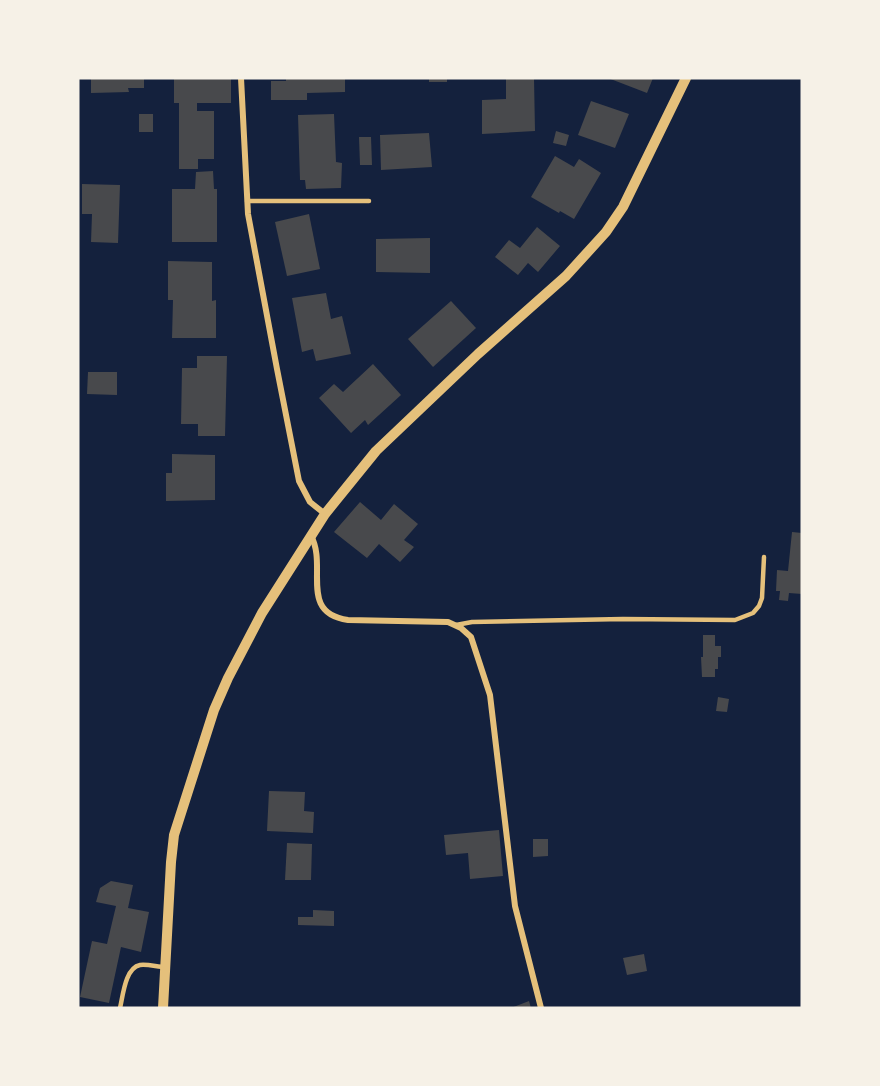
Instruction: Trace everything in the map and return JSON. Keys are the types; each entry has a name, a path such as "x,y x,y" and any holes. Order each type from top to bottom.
{"street":[{"path":"241,78 247,201 299,481 310,502 325,514"},
{"path":"163,1008 174,835 214,710 248,638 325,514 376,450 589,253 623,207 686,78"},
{"path":"311,536 317,549 320,602 323,608 334,616 348,620 448,622 465,631 474,644 490,695 515,906 541,1008"}],"lane":[{"path":"247,201 369,201"},
{"path":"456,625 472,622 623,619 735,620 753,613 759,606 762,598 764,557"},
{"path":"120,1008 127,978 134,969 141,965 165,967"}],"building":[{"path":"91,78 144,78 144,88 128,88 129,92 91,93"},
{"path":"174,78 231,78 231,103 197,103 197,111 214,111 214,159 198,159 198,169 179,169 179,103 174,103"},
{"path":"286,78 345,78 345,92 307,93 307,100 271,100 271,81 286,81"},
{"path":"429,78 447,78 447,82 429,82"},
{"path":"506,78 534,78 535,131 482,134 482,100 506,99"},
{"path":"608,78 653,78 647,93"},
{"path":"591,101 629,114 615,148 578,135"},
{"path":"139,114 153,114 153,132 139,132"},
{"path":"334,114 336,162 342,163 341,188 306,189 305,180 300,180 298,115"},
{"path":"556,131 569,135 566,146 553,143"},
{"path":"429,133 432,167 381,170 380,135"},
{"path":"359,137 371,137 372,165 360,165"},
{"path":"555,156 574,167 579,159 601,173 574,219 531,197"},
{"path":"213,171 214,189 217,189 217,242 172,242 172,189 195,189 196,172"},
{"path":"82,184 120,185 118,243 91,242 92,214 82,214"},
{"path":"309,214 320,269 287,276 275,222"},
{"path":"537,227 560,246 538,272 528,263 518,275 495,257 509,240 520,248"},
{"path":"430,238 430,273 376,272 376,239"},
{"path":"168,261 212,262 212,301 216,300 216,338 172,338 173,300 168,300"},
{"path":"326,293 331,319 342,316 351,354 316,361 313,349 302,352 292,298"},
{"path":"451,301 476,328 433,367 408,339"},
{"path":"197,356 227,356 225,436 198,436 198,424 181,424 182,368 197,368"},
{"path":"373,364 401,395 368,425 365,420 351,433 319,398 334,384 343,392"},
{"path":"88,372 117,372 117,395 87,394"},
{"path":"172,454 215,455 215,500 166,501 166,473 172,473"},
{"path":"360,502 381,520 394,504 418,524 404,540 414,547 400,562 379,544 367,558 334,532"},
{"path":"792,532 802,533 802,594 789,593 788,601 779,600 780,591 776,591 777,570 788,571"},
{"path":"703,635 715,635 715,646 721,646 721,657 718,657 715,677 702,677"},
{"path":"718,697 729,699 727,712 716,711"},
{"path":"269,791 305,792 304,811 314,812 313,833 267,831"},
{"path":"499,830 503,876 470,879 468,853 446,855 444,835"},
{"path":"533,839 548,839 548,856 533,857"},
{"path":"287,843 312,844 311,880 285,880"},
{"path":"111,881 133,885 128,908 149,912 141,952 121,947 109,1003 80,997 92,941 107,944 116,906 96,902 100,888"},
{"path":"313,910 334,911 334,926 298,925 298,917 313,917"},
{"path":"644,954 647,971 627,975 623,958"},
{"path":"529,1001 531,1008 511,1008"}]}
